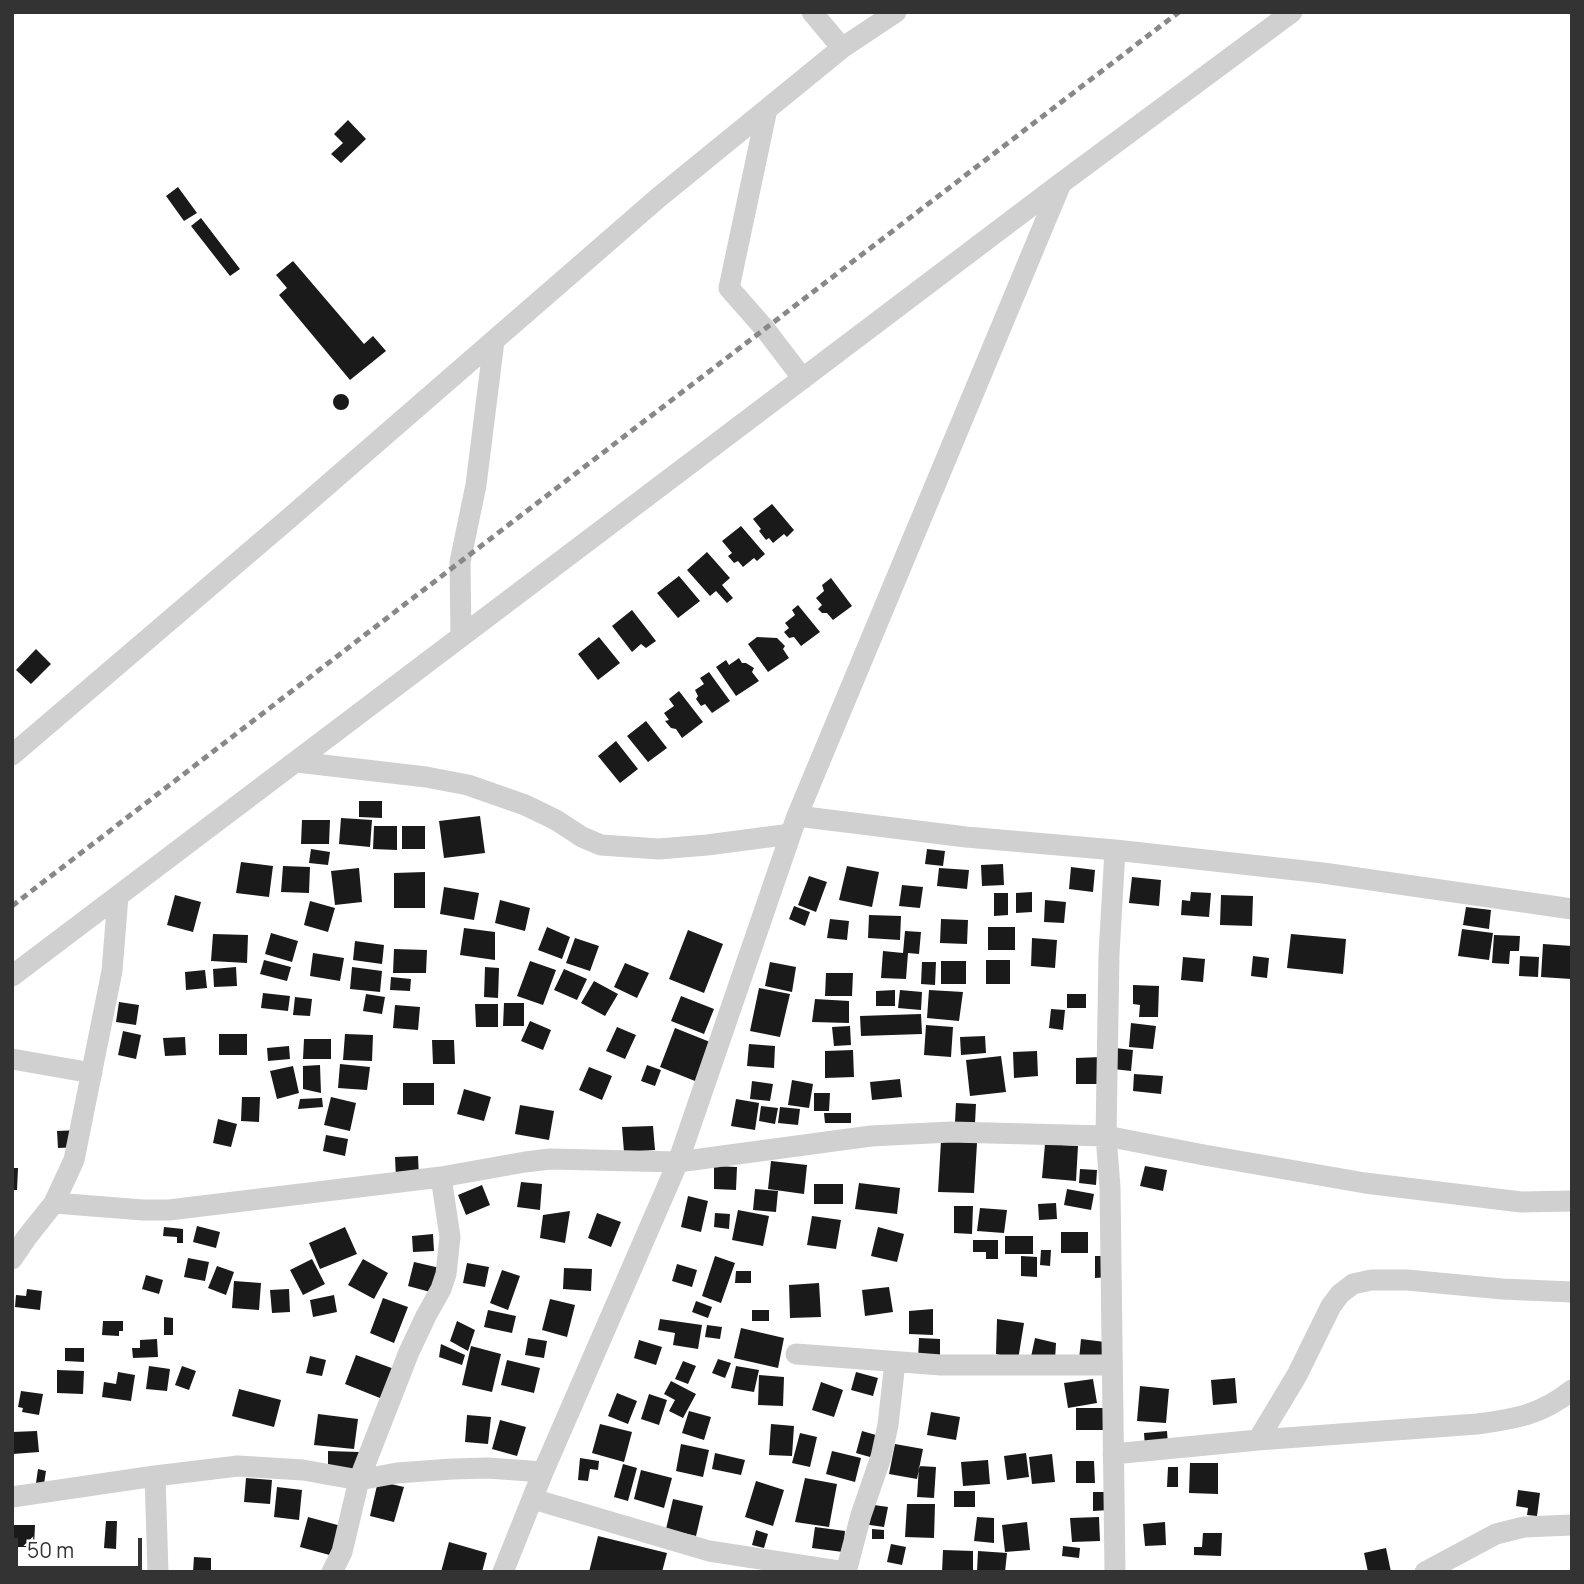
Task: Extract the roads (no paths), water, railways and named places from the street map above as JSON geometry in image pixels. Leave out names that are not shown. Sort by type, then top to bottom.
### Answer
[{"type":"street","points":[[812,12],[842,48]]},
{"type":"street","points":[[12,755],[659,198],[842,48],[896,12]]},
{"type":"street","points":[[12,976],[1060,184],[1292,12]]},
{"type":"street","points":[[767,109],[729,288],[803,379]]},
{"type":"street","points":[[503,1572],[678,1162],[794,825],[1060,184]]},
{"type":"street","points":[[461,637],[460,562],[475,485],[494,341]]},
{"type":"street","points":[[297,762],[426,777],[468,785],[525,805],[601,845],[659,849],[707,845],[794,825],[1115,850],[1323,873],[1572,909]]},
{"type":"street","points":[[1115,850],[1109,954],[1106,1136],[1110,1199],[1115,1572]]},
{"type":"street","points":[[12,1259],[19,1237],[54,1203],[74,1160],[112,971],[118,897]]},
{"type":"street","points":[[12,1059],[92,1073]]},
{"type":"street","points":[[54,1203],[169,1210],[441,1177],[550,1159],[678,1162],[871,1136],[951,1132],[1106,1136],[1365,1184],[1521,1202],[1572,1201]]},
{"type":"street","points":[[332,1572],[342,1552],[359,1480],[409,1352],[446,1274],[450,1237],[441,1177]]},
{"type":"street","points":[[1258,1440],[1297,1375],[1331,1306],[1340,1294],[1353,1284],[1371,1280],[1407,1280],[1572,1292]]},
{"type":"street","points":[[796,1354],[941,1365],[1111,1366]]},
{"type":"street","points":[[533,1499],[708,1561],[845,1572],[881,1457],[888,1425],[895,1362]]},
{"type":"street","points":[[1113,1454],[1508,1420],[1546,1408],[1572,1390]]},
{"type":"street","points":[[12,1497],[155,1476],[249,1466],[303,1470],[359,1480],[397,1473],[452,1469],[488,1468],[544,1472]]},
{"type":"street","points":[[155,1476],[158,1572]]},
{"type":"street","points":[[1425,1572],[1496,1534],[1524,1527],[1572,1525]]},
{"type":"railway","points":[[12,906],[1179,12]]}]
